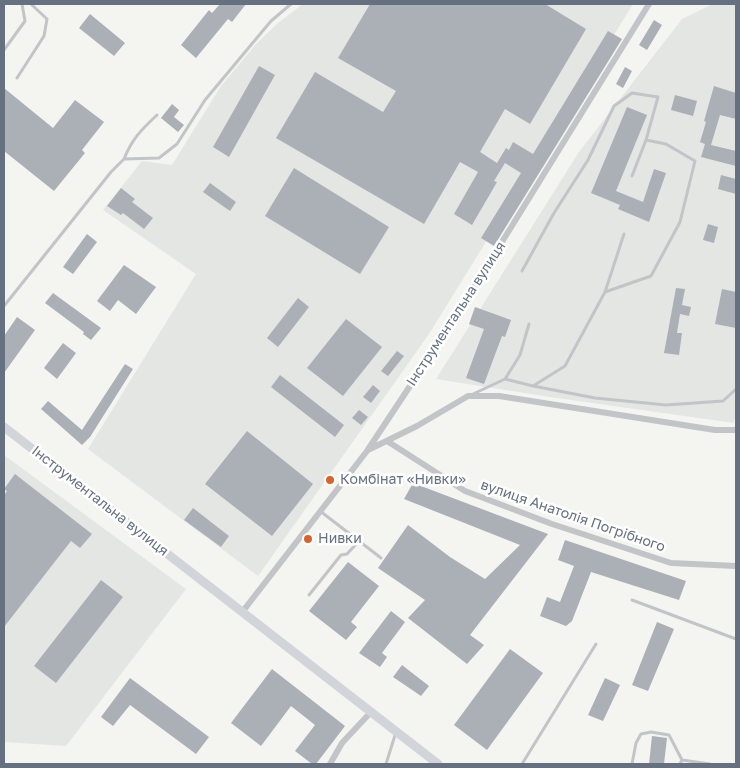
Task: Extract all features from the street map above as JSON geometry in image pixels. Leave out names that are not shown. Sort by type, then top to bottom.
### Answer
[{"type":"street","name":"Інструментальна вулиця","points":[[243,611],[367,451],[455,318],[649,4]]},
{"type":"street","points":[[367,451],[417,426],[468,396],[499,396],[715,430],[736,430]]},
{"type":"street","name":"Інструментальна вулиця","points":[[4,427],[438,764]]},
{"type":"street","name":"вулиця Анатолія Погрібного","points":[[388,441],[465,491],[552,524],[671,563],[736,566]]},
{"type":"street","points":[[330,764],[342,743],[371,712]]},
{"type":"lane","points":[[4,50],[25,21],[22,4]]},
{"type":"lane","points":[[17,78],[44,36],[47,19],[31,4]]},
{"type":"lane","points":[[124,159],[159,158],[177,144],[205,100],[271,20],[291,4]]},
{"type":"lane","points":[[522,272],[554,212],[588,160],[614,106],[632,93],[658,97],[646,140],[632,176]]},
{"type":"lane","points":[[4,306],[111,172],[124,159],[134,137],[157,115]]},
{"type":"lane","points":[[605,292],[651,276],[680,222],[694,161],[666,144],[646,140]]},
{"type":"lane","points":[[533,386],[565,366],[605,292],[624,234]]},
{"type":"lane","points":[[468,396],[505,379],[520,355],[529,324]]},
{"type":"lane","points":[[505,379],[595,398],[666,405],[723,401],[736,389]]},
{"type":"lane","points":[[319,511],[381,558]]},
{"type":"lane","points":[[309,594],[341,555],[348,554],[359,541]]},
{"type":"lane","points":[[632,600],[736,638]]},
{"type":"lane","points":[[522,764],[596,644]]},
{"type":"lane","points":[[386,764],[396,732]]},
{"type":"lane","points":[[632,764],[636,743],[641,734],[651,732],[669,735],[682,760]]},
{"type":"lane","points":[[680,764],[682,760]]},
{"type":"lane","points":[[682,760],[710,764]]},
{"type":"shaded area","points":[[303,4],[633,4],[429,334],[258,576],[88,449],[196,274],[103,210],[142,161],[172,165],[221,86],[257,43],[278,23]]},
{"type":"shaded area","points":[[713,4],[736,4],[736,411],[734,423],[436,379],[579,152],[682,19]]},
{"type":"shaded area","points":[[4,455],[186,589],[66,746],[4,742]]},
{"type":"building","points":[[220,4],[246,4],[232,22],[228,19],[196,58],[181,45],[209,10],[212,13]]},
{"type":"building","points":[[370,4],[545,4],[586,29],[530,124],[505,109],[480,152],[497,163],[506,148],[509,150],[513,142],[533,154],[608,31],[622,39],[494,246],[481,238],[521,173],[505,163],[494,181],[497,182],[472,225],[454,214],[478,172],[460,162],[424,224],[276,138],[315,72],[383,112],[396,91],[338,58]]},
{"type":"building","points":[[90,14],[125,43],[114,56],[79,28]]},
{"type":"building","points":[[654,20],[662,25],[647,50],[639,45]]},
{"type":"building","points":[[259,66],[275,75],[229,157],[213,147]]},
{"type":"building","points":[[625,67],[632,71],[623,88],[616,84]]},
{"type":"building","points":[[714,86],[736,93],[736,119],[720,115],[711,145],[736,151],[736,166],[701,157],[705,144],[700,142]]},
{"type":"building","points":[[4,88],[53,128],[75,100],[104,122],[82,150],[85,153],[54,191],[4,151]]},
{"type":"building","points":[[675,95],[697,101],[693,116],[671,110]]},
{"type":"building","points":[[172,104],[179,110],[174,117],[184,125],[178,132],[161,118]]},
{"type":"building","points":[[627,107],[647,115],[616,191],[643,202],[654,169],[666,173],[649,222],[618,209],[620,205],[591,193]]},
{"type":"building","points":[[294,168],[389,227],[360,274],[265,216]]},
{"type":"building","points":[[721,175],[736,179],[736,194],[718,189]]},
{"type":"building","points":[[210,183],[236,202],[230,211],[203,192]]},
{"type":"building","points":[[121,188],[135,199],[132,202],[153,218],[144,229],[123,213],[121,215],[107,206]]},
{"type":"building","points":[[708,224],[718,227],[714,243],[703,240]]},
{"type":"building","points":[[87,234],[97,242],[73,274],[63,267]]},
{"type":"building","points":[[124,265],[156,287],[136,314],[118,300],[110,311],[97,301]]},
{"type":"building","points":[[676,288],[685,289],[682,305],[691,307],[689,316],[680,314],[677,333],[682,333],[679,355],[664,353]]},
{"type":"building","points":[[722,289],[736,292],[736,328],[715,324]]},
{"type":"building","points":[[53,293],[101,328],[91,340],[83,334],[84,332],[45,303]]},
{"type":"building","points":[[298,298],[309,307],[278,347],[267,338]]},
{"type":"building","points":[[475,307],[511,320],[505,337],[502,336],[484,384],[466,378],[484,329],[469,324]]},
{"type":"building","points":[[17,317],[35,330],[4,373],[4,336]]},
{"type":"building","points":[[346,319],[382,347],[343,396],[307,368]]},
{"type":"building","points":[[63,343],[76,353],[57,379],[44,368]]},
{"type":"building","points":[[397,351],[404,356],[388,376],[381,371]]},
{"type":"building","points":[[125,364],[133,369],[90,437],[82,445],[41,409],[48,401],[82,430]]},
{"type":"building","points":[[280,375],[344,425],[335,437],[271,387]]},
{"type":"building","points":[[373,385],[380,391],[371,403],[363,397]]},
{"type":"building","points":[[359,410],[368,417],[361,425],[352,418]]},
{"type":"building","points":[[247,431],[313,484],[272,536],[205,484]]},
{"type":"building","points":[[15,474],[92,534],[80,548],[71,541],[4,627],[4,496],[7,491],[4,489]]},
{"type":"building","points":[[413,483],[548,534],[470,635],[484,645],[467,664],[408,618],[425,600],[378,568],[408,525],[450,557],[485,579],[520,545],[404,499]]},
{"type":"building","points":[[193,508],[229,536],[221,547],[184,520]]},
{"type":"building","points":[[565,540],[686,581],[679,600],[591,572],[572,621],[566,626],[540,616],[547,597],[560,602],[574,566],[558,560]]},
{"type":"building","points":[[348,562],[379,586],[351,622],[357,627],[346,640],[309,611]]},
{"type":"building","points":[[101,580],[123,597],[56,683],[34,666]]},
{"type":"building","points":[[391,611],[405,622],[382,653],[387,657],[380,667],[359,653]]},
{"type":"building","points":[[657,622],[674,629],[648,691],[632,685]]},
{"type":"building","points":[[510,649],[543,673],[487,750],[454,725]]},
{"type":"building","points":[[402,665],[429,686],[421,696],[393,677]]},
{"type":"building","points":[[272,669],[345,726],[316,764],[312,764],[295,751],[315,725],[291,706],[261,746],[231,723]]},
{"type":"building","points":[[130,678],[209,737],[196,754],[130,705],[113,726],[101,717]]},
{"type":"building","points":[[605,678],[620,685],[603,721],[588,715]]},
{"type":"building","points":[[652,736],[667,738],[664,764],[649,764]]},
{"type":"place","name":"Комбінат «Нивки»","points":[[330,480]]},
{"type":"place","name":"Нивки","points":[[308,539]]}]
